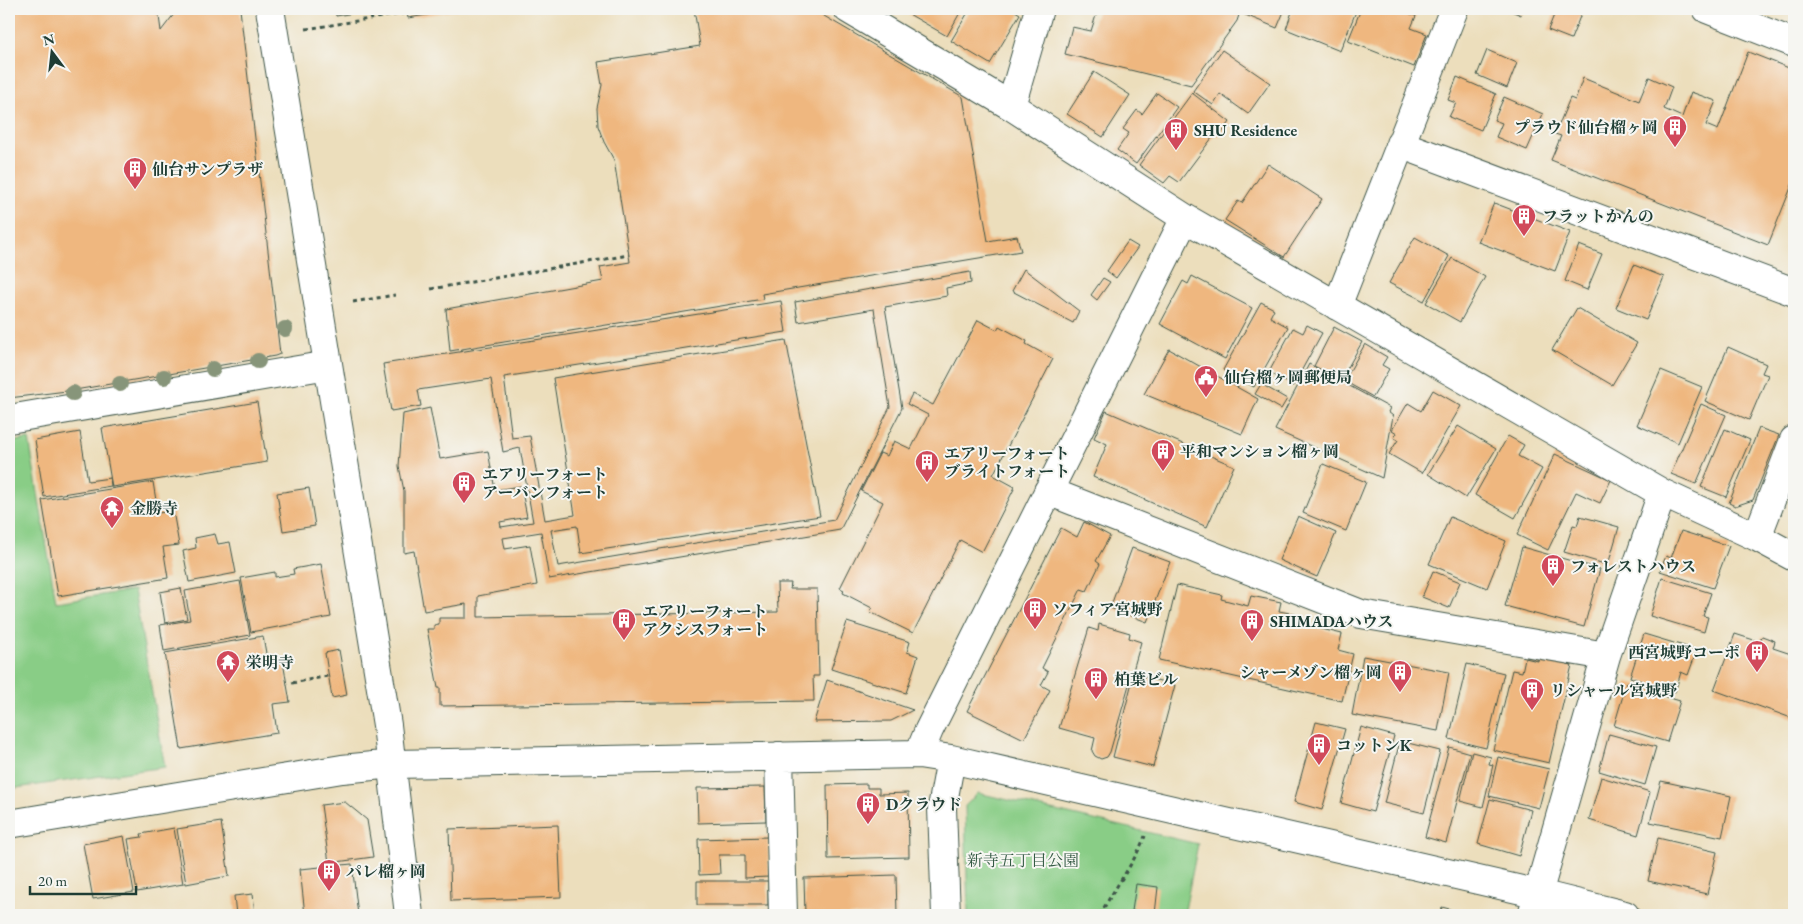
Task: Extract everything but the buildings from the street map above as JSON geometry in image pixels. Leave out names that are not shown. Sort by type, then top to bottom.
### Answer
[{"type":"street","points":[[270,9],[378,666],[393,764],[409,915]]},
{"type":"street","points":[[848,9],[1011,106],[1184,218],[1662,493],[1757,537],[1794,557]]},
{"type":"street","points":[[1011,106],[1039,9]]},
{"type":"street","points":[[1337,306],[1453,9]]},
{"type":"street","points":[[1707,9],[1794,43]]},
{"type":"street","points":[[1400,144],[1794,292]]},
{"type":"street","points":[[919,754],[928,730],[1184,218]]},
{"type":"street","points":[[9,418],[328,365]]},
{"type":"street","points":[[1757,537],[1794,440]]},
{"type":"street","points":[[1048,491],[1361,614],[1606,656]]},
{"type":"street","points":[[1536,904],[1606,656],[1662,493]]},
{"type":"street","points":[[9,824],[333,771],[393,764],[919,754],[951,759],[1536,904],[1625,915]]},
{"type":"street","points":[[778,756],[783,915]]},
{"type":"street","points":[[946,915],[942,808],[951,759]]},
{"type":"path","points":[[306,29],[407,13]]},
{"type":"path","points":[[431,289],[629,255]]},
{"type":"path","points":[[353,302],[396,295]]},
{"type":"path","points":[[292,683],[328,676]]},
{"type":"path","points":[[1100,915],[1140,850],[1147,832]]},
{"type":"green space","points":[[29,439],[56,602],[134,590],[165,767],[9,789],[9,442]]},
{"type":"green space","name":"新寺五丁目公園","points":[[978,793],[1198,844],[1184,915],[968,915],[965,806]]},
{"type":"place","name":"プラウド仙台榴ヶ岡","points":[[1675,148]]},
{"type":"place","name":"SHU Residence","points":[[1176,151]]},
{"type":"place","name":"仙台サンプラザ","points":[[135,190]]},
{"type":"place","name":"フラットかんの","points":[[1524,237]]},
{"type":"place","name":"仙台榴ヶ岡郵便局","points":[[1206,398]]},
{"type":"place","name":"平和マンション榴ヶ岡","points":[[1163,472]]},
{"type":"place","name":"エアリーフォート ブライトフォート","points":[[927,483]]},
{"type":"place","name":"エアリーフォート アーバンフォート","points":[[464,504]]},
{"type":"place","name":"金勝寺","points":[[112,529]]},
{"type":"place","name":"フォレストハウス","points":[[1553,587]]},
{"type":"place","name":"ソフィア宮城野","points":[[1035,630]]},
{"type":"place","name":"エアリーフォート アクシスフォート","points":[[624,641]]},
{"type":"place","name":"SHIMADAハウス","points":[[1252,642]]},
{"type":"place","name":"西宮城野コーポ","points":[[1757,673]]},
{"type":"place","name":"栄明寺","points":[[228,683]]},
{"type":"place","name":"シャーメゾン榴ヶ岡","points":[[1400,693]]},
{"type":"place","name":"柏葉ビル","points":[[1096,700]]},
{"type":"place","name":"リシャール宮城野","points":[[1532,711]]},
{"type":"place","name":"コットンK","points":[[1319,766]]},
{"type":"place","name":"Dクラウド","points":[[868,825]]},
{"type":"place","name":"パレ榴ヶ岡","points":[[329,892]]}]
